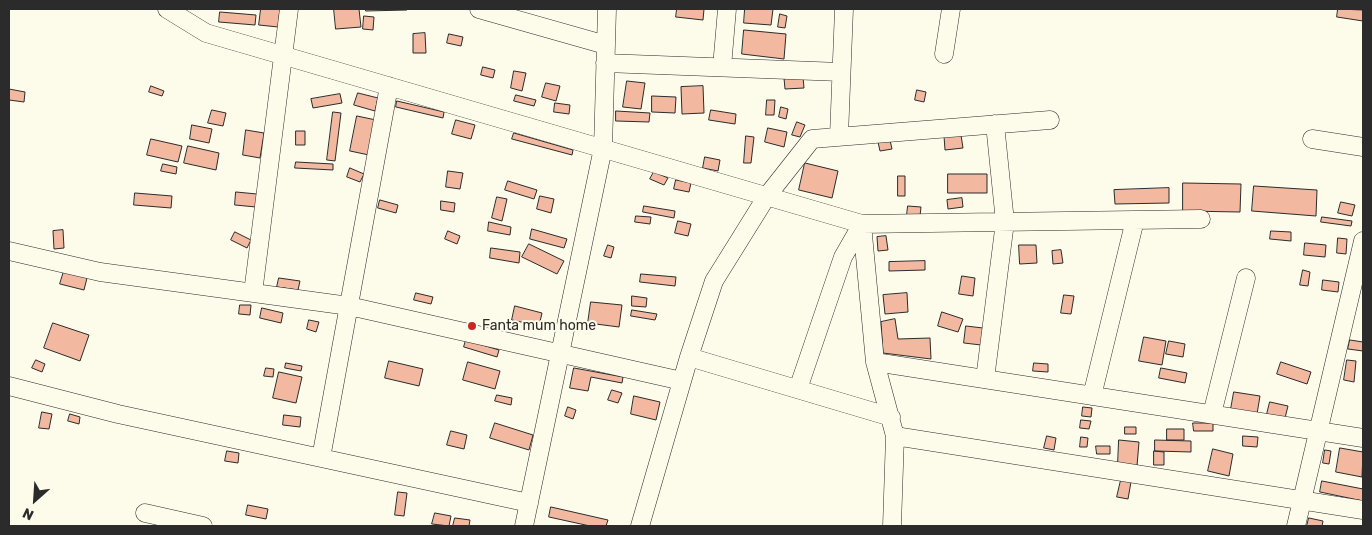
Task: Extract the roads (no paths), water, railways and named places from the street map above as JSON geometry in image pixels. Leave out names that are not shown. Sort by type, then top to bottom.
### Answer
[{"type":"street","points":[[167,9],[206,33],[862,224],[1201,219]]},
{"type":"street","points":[[253,293],[289,9]]},
{"type":"street","points":[[479,9],[606,45]]},
{"type":"street","points":[[524,526],[603,148],[607,9]]},
{"type":"street","points":[[722,67],[727,9]]},
{"type":"street","points":[[839,136],[844,9]]},
{"type":"street","points":[[944,54],[951,9]]},
{"type":"street","points":[[605,63],[841,72]]},
{"type":"street","points":[[321,458],[389,86]]},
{"type":"street","points":[[640,526],[689,357],[714,281],[767,196],[812,138],[1050,120]]},
{"type":"street","points":[[985,379],[1004,222],[996,124]]},
{"type":"street","points":[[1312,139],[1363,147]]},
{"type":"street","points":[[1092,396],[1135,220]]},
{"type":"street","points":[[862,224],[875,362],[895,436],[892,526]]},
{"type":"street","points":[[798,389],[843,257],[862,224]]},
{"type":"street","points":[[1296,526],[1363,241]]},
{"type":"street","points":[[9,251],[100,272],[349,306],[682,381]]},
{"type":"street","points":[[1212,414],[1246,278]]},
{"type":"street","points":[[689,357],[891,417]]},
{"type":"street","points":[[875,362],[1363,438]]},
{"type":"street","points":[[9,386],[118,414],[529,503]]},
{"type":"street","points":[[895,436],[1363,510]]},
{"type":"street","points":[[145,512],[203,526]]},
{"type":"place","name":"Fanta mum home","points":[[472,326]]}]
